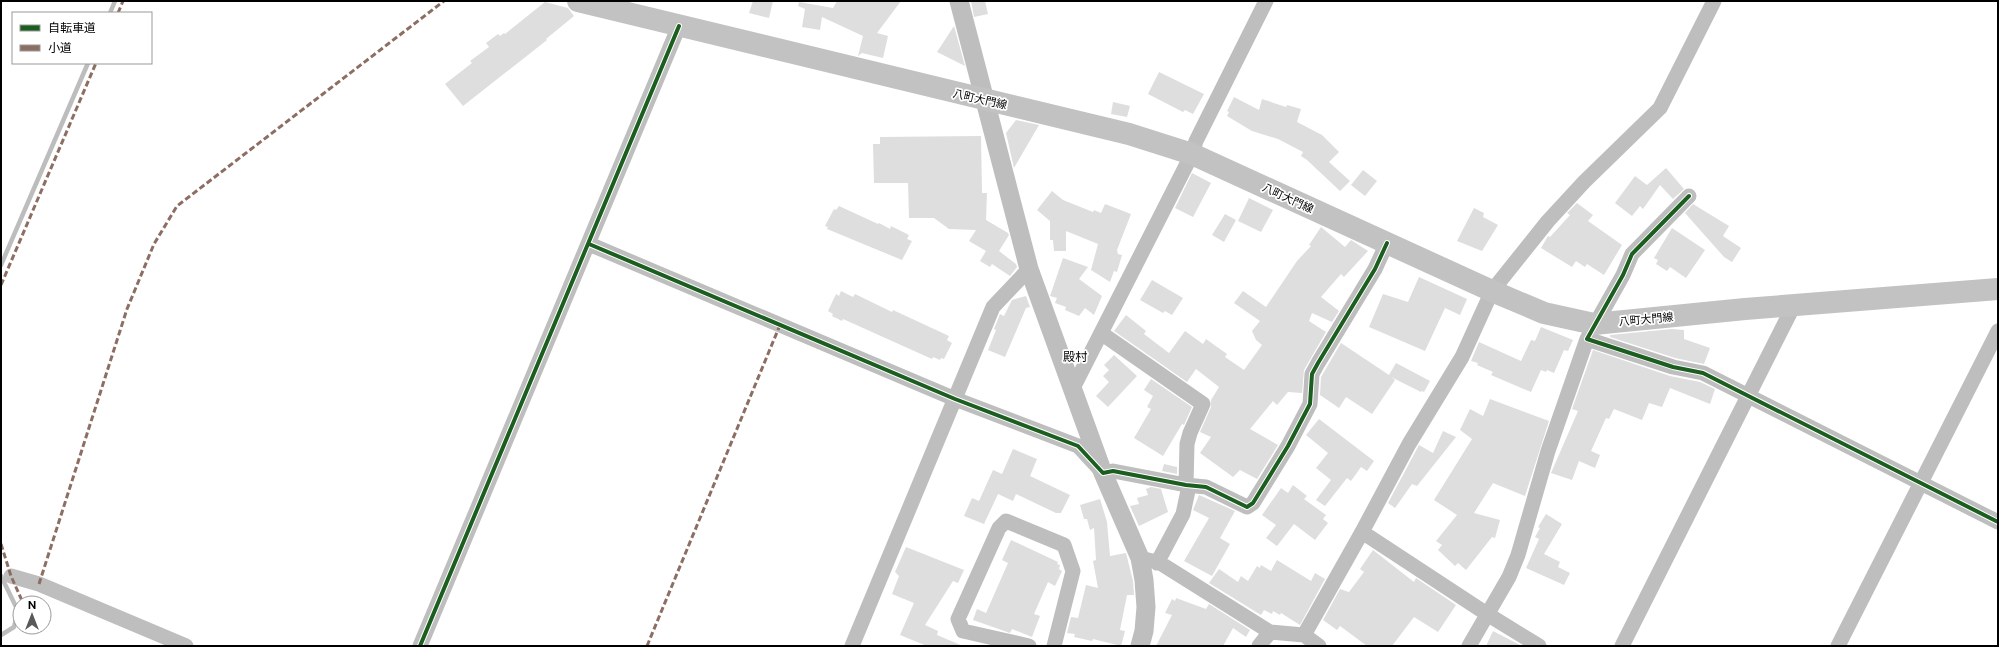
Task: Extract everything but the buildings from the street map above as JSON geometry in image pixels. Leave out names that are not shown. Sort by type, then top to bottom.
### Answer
[{"type":"main road","name":"八町大門線","points":[[578,1],[1129,134],[1192,154],[1492,291],[1591,331],[1794,305],[1998,290]]},
{"type":"street","points":[[959,1],[1029,269],[1103,473],[1149,560],[1270,632],[1304,635],[1319,646]]},
{"type":"street","points":[[1072,390],[1192,154],[1196,141],[1266,1]]},
{"type":"street","points":[[1304,635],[1362,532],[1409,444],[1462,357],[1492,291],[1548,221],[1584,182],[1660,108],[1714,1]]},
{"type":"street","points":[[420,646],[679,26]]},
{"type":"street","points":[[1469,646],[1509,577],[1518,555],[1548,451],[1591,331],[1623,275],[1632,254],[1689,196]]},
{"type":"street","points":[[1103,473],[1113,471],[1187,486],[1206,487],[1247,507],[1253,504],[1288,446],[1310,404],[1312,374],[1375,269],[1387,243]]},
{"type":"street","points":[[589,244],[956,399],[1078,446],[1103,473]]},
{"type":"street","points":[[852,646],[993,307],[1029,269]]},
{"type":"street","points":[[1622,646],[1794,305]]},
{"type":"street","points":[[1591,331],[1673,367],[1703,373],[1998,522]]},
{"type":"street","points":[[1838,646],[1998,331]]},
{"type":"street","points":[[1101,333],[1203,404],[1190,433],[1187,444],[1187,486],[1183,514],[1149,560],[1144,580],[1146,607],[1144,631],[1140,646]]},
{"type":"street","points":[[1029,646],[962,630],[958,620],[999,528],[1006,520],[1064,545],[1073,571],[1054,646]]},
{"type":"street","points":[[1362,532],[1539,646]]},
{"type":"street","points":[[11,576],[38,584],[186,646]]},
{"type":"street","points":[[1259,646],[1270,632]]},
{"type":"waterway","points":[[110,12],[115,1]]},
{"type":"waterway","points":[[1,265],[88,64]]},
{"type":"waterway","points":[[1,576],[18,611],[14,627],[1,635]]},
{"type":"marked path","points":[[118,12],[123,1]]},
{"type":"marked path","points":[[39,584],[127,309],[154,244],[177,206],[444,1]]},
{"type":"marked path","points":[[1,285],[96,64]]},
{"type":"marked path","points":[[647,646],[780,325]]},
{"type":"marked path","points":[[1,544],[11,576],[19,595]]},
{"type":"cycle path","points":[[420,646],[679,26]]},
{"type":"cycle path","points":[[1689,196],[1632,254],[1623,275],[1587,339],[1673,367],[1703,373],[1998,522]]},
{"type":"cycle path","points":[[589,244],[955,399],[1078,446],[1103,473],[1113,471],[1186,485],[1206,487],[1247,507],[1253,503],[1288,446],[1310,404],[1312,374],[1375,269],[1387,243]]},
{"type":"district","name":"殿村","points":[[1075,357]]}]
